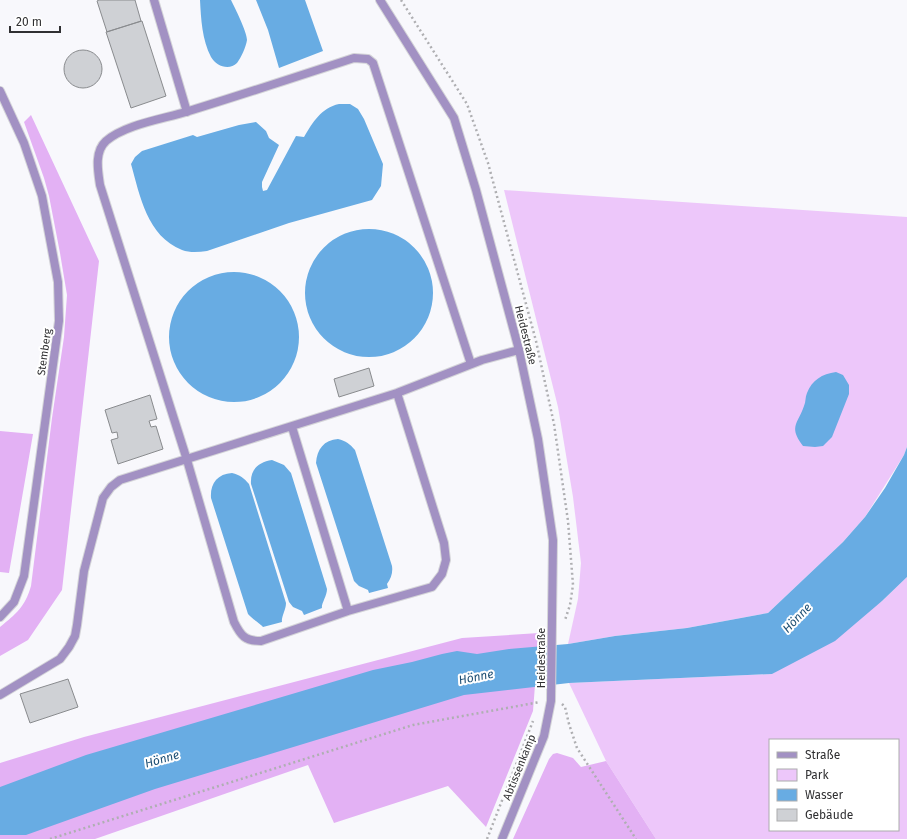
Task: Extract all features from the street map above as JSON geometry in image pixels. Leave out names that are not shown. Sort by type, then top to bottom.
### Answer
[{"type":"street","points":[[154,0],[188,112]]},
{"type":"street","name":"Heidestraße","points":[[380,0],[454,118],[476,190],[519,350],[538,439],[553,540],[551,701]]},
{"type":"street","points":[[397,393],[444,543],[446,560],[442,574],[432,587],[348,611],[261,641],[249,641],[239,633],[234,622],[187,460],[100,185],[98,162],[100,151],[105,142],[122,131],[188,112],[354,58],[368,59],[373,64],[471,364]]},
{"type":"street","name":"Stemberg","points":[[0,91],[24,143],[42,196],[58,282],[59,321],[24,576],[14,602],[0,617]]},
{"type":"street","points":[[0,695],[60,659],[69,647],[75,636],[84,571],[103,498],[111,487],[120,480],[397,393],[471,364],[519,350]]},
{"type":"street","points":[[292,427],[348,611]]},
{"type":"street","name":"Abtissenkamp","points":[[502,839],[544,736],[551,701]]},
{"type":"path","points":[[50,839],[413,725],[551,701],[562,703],[565,707],[577,748],[636,839]]},
{"type":"path","points":[[538,709],[541,702]]},
{"type":"path","points":[[487,839],[535,716]]},
{"type":"green space","points":[[504,190],[907,217],[907,447],[904,455],[865,517],[843,542],[768,613],[687,628],[615,636],[568,644],[578,599],[581,563],[573,497],[558,407]]},
{"type":"green space","points":[[907,577],[907,839],[656,839],[606,761],[569,683],[772,674],[882,601]]},
{"type":"shaded area","points":[[31,115],[99,261],[62,590],[28,640],[0,656],[0,627],[23,605],[31,586],[52,418],[64,337],[67,295],[49,196],[24,122]]},
{"type":"shaded area","points":[[0,431],[33,434],[9,573],[0,572]]},
{"type":"shaded area","points":[[539,633],[533,711],[486,827],[448,786],[334,823],[308,765],[95,839],[0,839],[0,763],[84,737],[462,638]]},
{"type":"shaded area","points":[[557,753],[573,758],[581,767],[606,761],[656,839],[513,839],[549,759],[553,754]]},
{"type":"water","points":[[200,0],[231,0],[243,26],[247,40],[246,46],[237,63],[230,67],[219,65],[211,57],[204,37]]},
{"type":"water","points":[[256,0],[305,0],[323,51],[279,68],[268,30]]},
{"type":"water","points":[[339,104],[350,104],[358,109],[364,119],[383,164],[381,186],[372,200],[289,223],[207,251],[191,252],[182,250],[170,244],[153,225],[142,202],[131,164],[135,157],[142,151],[193,135],[197,137],[239,125],[256,122],[266,131],[269,138],[279,145],[262,182],[263,191],[267,190],[296,136],[304,137],[314,121],[322,112]]},
{"type":"water","points":[[363,229],[375,229],[388,232],[405,240],[418,252],[430,274],[433,293],[432,305],[428,317],[422,329],[410,342],[388,354],[375,357],[363,357],[350,354],[333,346],[320,334],[308,312],[305,299],[305,287],[308,274],[316,257],[328,244],[350,232]]},
{"type":"water","points":[[234,272],[259,277],[280,291],[294,312],[299,337],[294,362],[280,383],[259,397],[234,402],[209,397],[188,383],[174,362],[169,337],[174,312],[188,291],[209,277]]},
{"type":"water","points":[[836,372],[843,375],[849,385],[849,394],[832,437],[823,446],[803,446],[798,439],[795,429],[805,404],[809,388],[818,378],[826,374]]},
{"type":"water","points":[[338,439],[348,443],[355,450],[392,566],[390,580],[387,584],[388,588],[369,593],[368,590],[359,586],[354,581],[316,463],[318,453],[322,446],[329,441]]},
{"type":"water","name":"Hönne","points":[[907,447],[907,577],[882,601],[835,641],[772,674],[569,683],[464,695],[155,789],[26,835],[0,835],[0,787],[86,755],[373,670],[457,651],[477,654],[509,649],[568,644],[615,636],[687,628],[768,613],[843,542],[865,517],[885,488]]},
{"type":"water","points":[[272,460],[284,465],[291,473],[327,589],[322,608],[304,615],[302,611],[293,607],[289,602],[251,484],[252,475],[256,468],[267,461]]},
{"type":"water","points":[[232,473],[242,477],[249,484],[286,603],[282,622],[263,627],[248,614],[211,498],[213,484],[218,478],[222,475]]},
{"type":"building","points":[[135,0],[141,21],[107,32],[97,1]]},
{"type":"building","points":[[142,21],[166,96],[131,108],[106,32]]},
{"type":"building","points":[[79,50],[87,50],[94,53],[99,58],[102,69],[99,80],[94,85],[87,88],[79,88],[72,85],[67,80],[64,73],[64,65],[67,58],[72,53]]},
{"type":"building","points":[[369,368],[374,386],[339,397],[334,379]]},
{"type":"building","points":[[150,395],[157,419],[149,421],[151,427],[156,426],[163,449],[118,464],[111,440],[118,438],[117,432],[112,433],[105,410]]},
{"type":"building","points":[[68,679],[78,707],[30,723],[20,694]]}]
